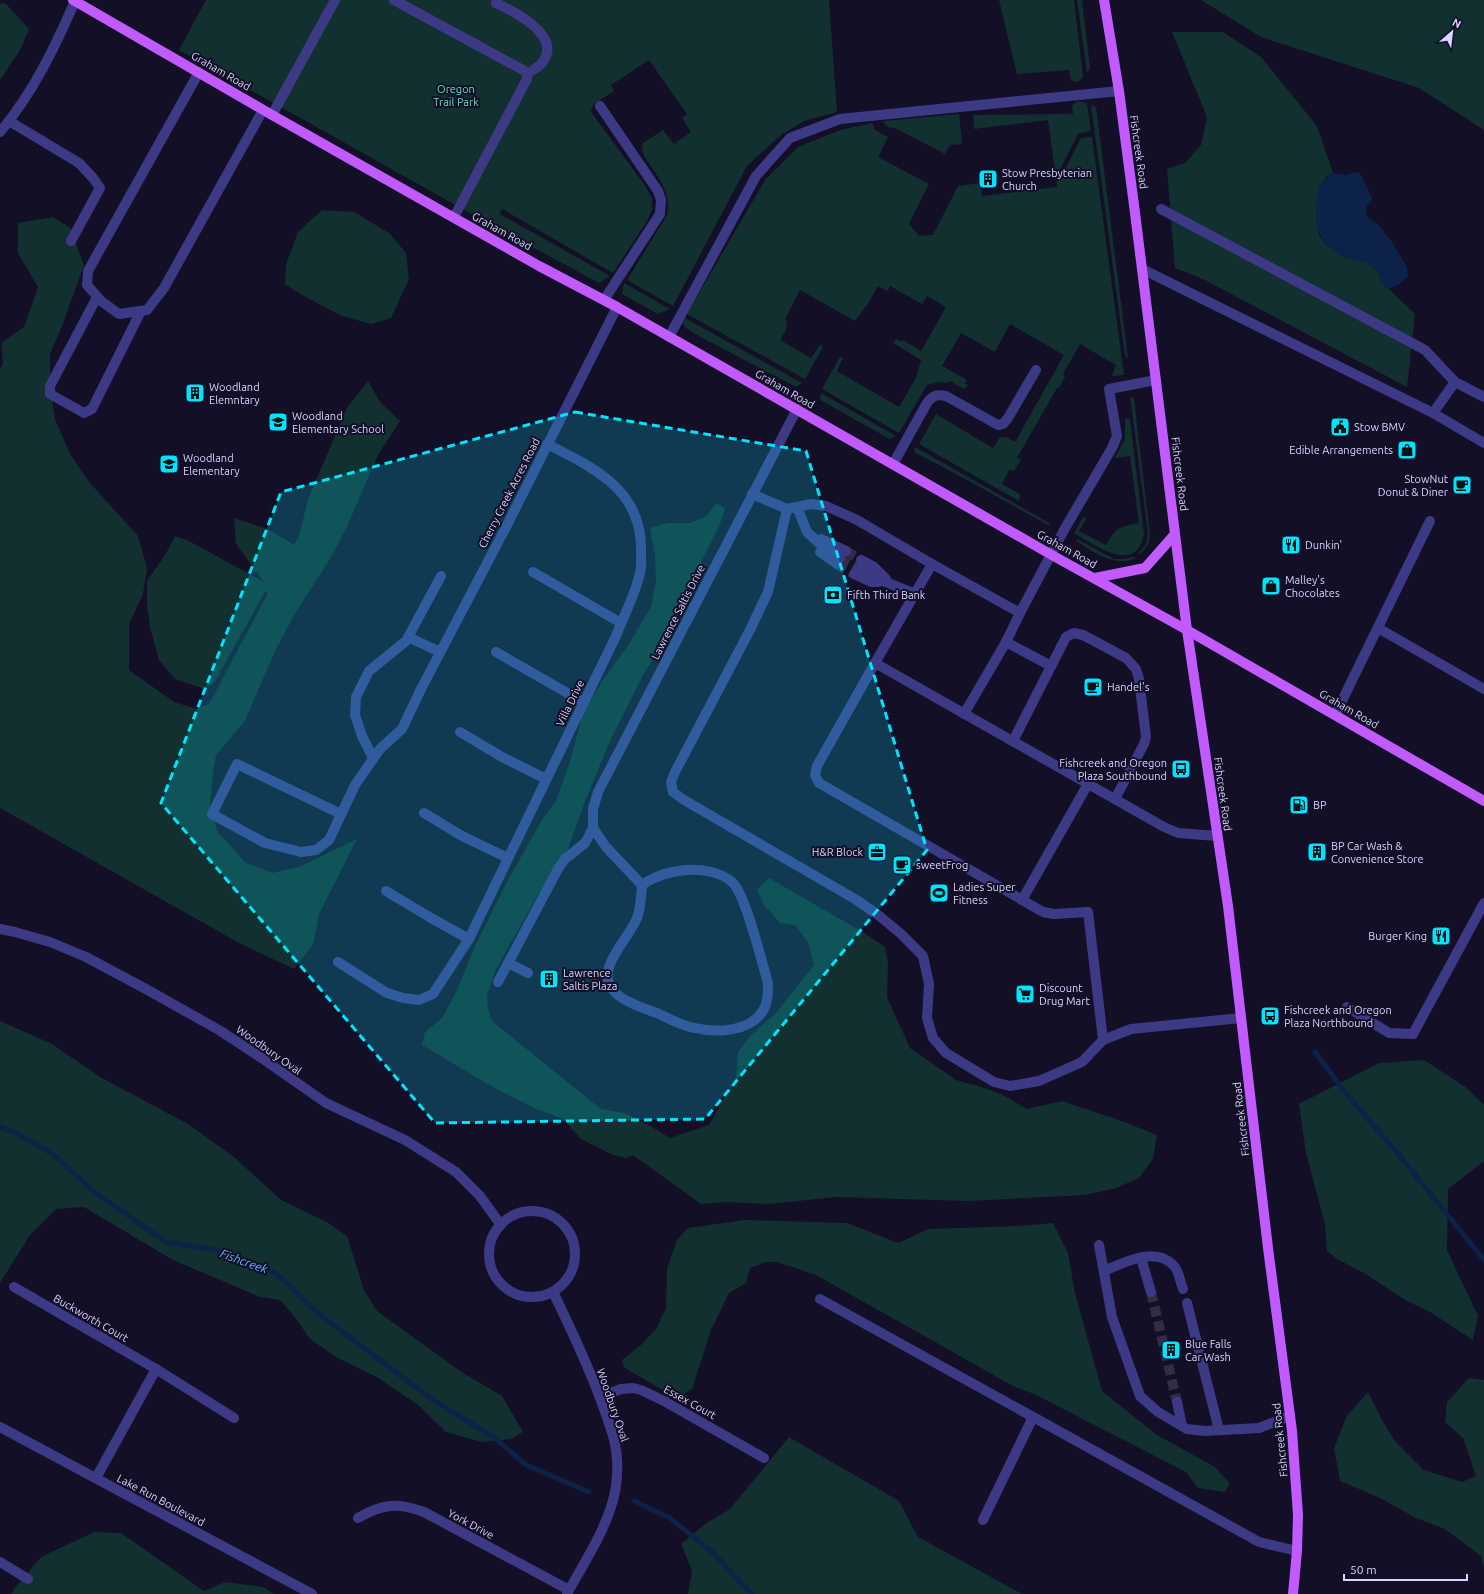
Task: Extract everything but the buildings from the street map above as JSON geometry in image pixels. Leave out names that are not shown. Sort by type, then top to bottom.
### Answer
[{"type":"main road","name":"Fishcreek Road","points":[[1104,0],[1119,91],[1187,630],[1228,906],[1268,1248],[1290,1416],[1297,1490],[1297,1551],[1293,1594]]},
{"type":"main road","name":"Graham Road","points":[[74,1],[454,218],[539,266],[617,307],[1050,554],[1187,630],[1484,801]]},
{"type":"main road","points":[[1095,578],[1145,568],[1175,534]]},
{"type":"street","points":[[199,72],[88,271],[87,285],[97,297],[119,314],[147,310],[164,288],[267,112],[335,0]]},
{"type":"street","points":[[394,0],[523,70],[527,74]]},
{"type":"street","points":[[0,132],[31,89],[62,31],[74,1]]},
{"type":"street","points":[[454,218],[527,79],[527,74],[543,62],[546,57],[547,50],[542,35],[536,28],[513,11],[496,3]]},
{"type":"street","points":[[669,337],[756,176],[790,138],[840,119],[1119,91]]},
{"type":"street","points":[[600,106],[654,183],[661,200],[660,214],[604,300]]},
{"type":"street","points":[[8,121],[79,163],[100,188],[71,241]]},
{"type":"street","points":[[1161,209],[1425,350],[1455,382],[1484,397]]},
{"type":"street","points":[[1142,269],[1432,413],[1484,443]]},
{"type":"street","points":[[97,297],[50,386],[50,394],[84,413],[92,409],[141,311]]},
{"type":"street","name":"Cherry Creek Acres Road","points":[[341,814],[237,764],[212,814],[265,843],[301,852],[316,850],[329,840],[355,785],[380,749],[402,729],[421,689],[617,307]]},
{"type":"street","points":[[894,464],[927,403],[932,397],[938,394],[946,396],[998,425],[1003,424],[1036,370]]},
{"type":"street","points":[[964,714],[1006,642],[1050,554],[1112,448],[1117,436],[1109,389],[1156,380]]},
{"type":"street","points":[[1432,413],[1455,382]]},
{"type":"street","name":"Lawrence Saltis Drive","points":[[593,828],[593,809],[598,792],[797,409]]},
{"type":"street","name":"Villa Drive","points":[[338,962],[387,993],[403,998],[419,1000],[433,994],[469,939],[621,623],[641,571],[642,543],[639,526],[631,506],[614,484],[602,474],[589,465],[547,444]]},
{"type":"street","points":[[752,494],[792,508],[811,504],[826,506],[857,520],[1020,613]]},
{"type":"street","points":[[792,508],[807,532],[821,552],[841,558],[807,532]]},
{"type":"street","points":[[792,508],[768,592],[750,630],[674,772],[671,782],[673,792],[684,800],[855,899],[877,914],[900,933],[923,956],[930,984],[927,1018],[932,1038],[946,1054],[994,1082],[1010,1086],[1039,1081],[1082,1062],[1103,1040],[1131,1029],[1241,1018]]},
{"type":"street","points":[[1335,715],[1430,521]]},
{"type":"street","points":[[932,564],[817,766],[814,775],[819,783],[1043,912],[1054,914],[1088,912],[1103,1040]]},
{"type":"street","points":[[858,567],[871,576],[916,594]]},
{"type":"street","points":[[533,572],[621,623]]},
{"type":"street","points":[[373,758],[362,736],[355,715],[356,698],[369,670],[406,641],[441,576]]},
{"type":"street","points":[[1378,628],[1484,689]]},
{"type":"street","points":[[1013,741],[1066,637],[1074,633],[1083,635],[1126,658],[1136,669],[1140,679],[1146,737],[1144,744],[1115,799]]},
{"type":"street","points":[[408,637],[440,652]]},
{"type":"street","points":[[1006,642],[1051,666]]},
{"type":"street","points":[[496,652],[583,702]]},
{"type":"street","points":[[875,663],[1164,827],[1178,833],[1217,836]]},
{"type":"street","points":[[460,732],[502,757],[546,779]]},
{"type":"street","points":[[1022,900],[1088,784]]},
{"type":"street","points":[[424,813],[462,836],[508,858]]},
{"type":"street","points":[[498,982],[558,869],[565,859],[585,843],[593,828],[606,847],[642,885],[637,917],[608,968],[608,980],[612,990],[626,1000],[694,1028],[709,1030],[732,1029],[751,1023],[762,1012],[768,998],[768,983],[741,897],[733,883],[718,874],[696,869],[653,877],[642,885]]},
{"type":"street","points":[[386,891],[430,918],[469,939]]},
{"type":"street","points":[[1347,1007],[1388,1033],[1413,1034],[1484,903]]},
{"type":"street","name":"Woodbury Oval","points":[[0,929],[50,942],[86,957],[220,1030],[326,1103],[405,1140],[456,1172],[480,1196],[501,1225]]},
{"type":"street","points":[[508,963],[528,973]]},
{"type":"street","points":[[535,1211],[554,1216],[565,1226],[573,1240],[575,1249],[574,1259],[566,1280],[552,1292],[538,1297],[529,1298],[510,1291],[496,1280],[489,1265],[488,1256],[492,1237],[501,1225],[507,1219],[524,1212],[535,1211]]},
{"type":"street","points":[[1099,1245],[1112,1317],[1140,1396],[1158,1412],[1187,1429],[1205,1432],[1259,1428],[1290,1416]]},
{"type":"street","points":[[1104,1271],[1151,1256],[1166,1259],[1175,1266],[1183,1289]]},
{"type":"street","points":[[1141,1258],[1151,1292]]},
{"type":"street","name":"Buckworth Court","points":[[14,1287],[156,1369],[234,1418]]},
{"type":"street","name":"Woodbury Oval","points":[[552,1292],[584,1358],[600,1397],[616,1447],[617,1460],[617,1480],[611,1506],[605,1522],[568,1592]]},
{"type":"street","points":[[820,1299],[1259,1542],[1297,1551]]},
{"type":"street","points":[[1187,1302],[1219,1430]]},
{"type":"street","points":[[96,1478],[156,1369]]},
{"type":"street","name":"Essex Court","points":[[600,1397],[621,1389],[633,1388],[641,1390],[664,1401],[764,1458]]},
{"type":"street","points":[[1177,1402],[1182,1426]]},
{"type":"street","points":[[983,1520],[1033,1417]]},
{"type":"street","name":"Lake Run Boulevard","points":[[0,1427],[312,1594]]},
{"type":"street","name":"York Drive","points":[[358,1518],[380,1507],[392,1505],[413,1508],[424,1512],[568,1592]]},
{"type":"street","points":[[0,1562],[28,1579]]},
{"type":"highlighted area","points":[[575,412],[806,451],[927,850],[705,1119],[435,1123],[161,803],[281,492]]},
{"type":"green space","name":"Oregon Trail Park","points":[[206,0],[829,0],[837,112],[804,121],[781,135],[747,166],[673,306],[627,280],[667,215],[668,206],[665,191],[658,177],[644,156],[642,151],[643,143],[663,130],[674,144],[691,132],[682,118],[687,114],[649,60],[611,85],[614,91],[593,105],[591,112],[644,184],[652,198],[652,209],[647,221],[613,273],[502,209],[500,214],[610,276],[599,283],[493,226],[179,50]]},
{"type":"green space","points":[[999,0],[1074,0],[1083,77],[1078,82],[1071,81],[1069,70],[1017,74]]},
{"type":"green space","points":[[1077,0],[1082,0],[1090,68],[1087,73]]},
{"type":"green space","points":[[1201,0],[1484,0],[1484,130],[1419,88],[1261,37]]},
{"type":"green space","points":[[5,3],[29,29],[20,50],[0,80],[0,4]]},
{"type":"green space","points":[[1172,32],[1223,32],[1261,57],[1317,126],[1333,173],[1325,178],[1319,235],[1325,244],[1346,257],[1370,264],[1380,275],[1380,282],[1415,314],[1407,387],[1205,280],[1175,268],[1167,169],[1185,163],[1201,145],[1207,117]]},
{"type":"green space","points":[[1077,101],[1087,103],[1091,131],[1078,134],[1059,171],[1055,171],[1048,120],[974,129],[973,115],[1073,114],[1072,106]]},
{"type":"green space","points":[[1091,105],[1096,107],[1128,358],[1125,356]]},
{"type":"green space","points":[[959,114],[962,144],[950,145],[945,154],[893,127],[892,129],[885,125],[883,121]]},
{"type":"green space","points":[[872,123],[875,130],[888,137],[878,157],[929,184],[909,224],[919,236],[933,235],[958,186],[980,183],[982,196],[1057,187],[1056,176],[1062,176],[1081,138],[1092,137],[1124,375],[1112,376],[1116,365],[1080,344],[1063,374],[1065,377],[1059,388],[1057,388],[1017,458],[1021,460],[1014,471],[1009,470],[1002,484],[1020,494],[1019,501],[919,444],[936,414],[993,448],[1000,437],[1006,437],[1015,442],[1064,355],[1010,324],[995,352],[961,333],[942,366],[967,380],[965,383],[968,385],[964,389],[950,381],[948,383],[937,382],[927,385],[899,433],[822,389],[840,357],[843,358],[837,371],[899,407],[916,378],[921,360],[893,343],[896,339],[902,342],[903,340],[921,351],[946,307],[927,296],[922,304],[890,286],[887,291],[878,286],[867,305],[855,321],[800,290],[785,319],[787,321],[786,330],[780,340],[811,358],[819,346],[821,345],[823,347],[805,379],[687,314],[765,180],[798,147],[840,130]]},
{"type":"green space","points":[[322,210],[354,212],[389,233],[406,253],[409,279],[391,318],[371,324],[342,316],[302,295],[285,284],[286,264],[298,232]]},
{"type":"green space","points":[[53,217],[70,228],[84,265],[62,326],[50,354],[50,386],[55,419],[70,454],[90,483],[138,536],[147,568],[143,594],[129,624],[129,670],[174,702],[197,709],[209,704],[267,595],[266,590],[214,683],[205,689],[175,679],[159,660],[150,627],[147,605],[147,581],[165,555],[175,536],[187,540],[264,582],[236,544],[234,518],[268,529],[294,545],[299,536],[308,499],[347,408],[368,381],[380,402],[400,421],[378,455],[346,529],[330,559],[296,612],[275,651],[245,721],[216,755],[210,804],[217,831],[245,862],[272,873],[299,867],[357,839],[319,914],[313,945],[294,969],[239,943],[0,808],[0,370],[3,364],[1,343],[24,327],[38,287],[18,253],[18,223]]},
{"type":"green space","points":[[624,283],[670,309],[658,314],[622,294]]},
{"type":"green space","points":[[685,318],[802,383],[796,387],[708,341],[687,329],[683,324]]},
{"type":"green space","points":[[821,393],[896,436],[890,439],[820,400]]},
{"type":"green space","points":[[1130,396],[1134,399],[1150,534],[1149,543],[1140,555],[1139,553],[1146,544],[1148,533]]},
{"type":"green space","points":[[1125,419],[1130,419],[1144,535],[1139,547],[1132,554],[1123,555],[1113,554],[1074,533],[1083,517],[1085,517],[1086,519],[1079,531],[1106,545],[1116,531],[1122,527],[1139,523],[1130,456],[1115,458],[1125,439]]},
{"type":"green space","points":[[915,447],[1051,524],[1048,525],[914,452]]},
{"type":"green space","points":[[717,503],[725,509],[719,527],[685,593],[676,622],[642,677],[610,741],[584,804],[568,849],[536,898],[495,971],[487,996],[488,1008],[492,1021],[601,1109],[625,1113],[670,1138],[709,1125],[736,1077],[738,1052],[751,1035],[776,1013],[814,965],[808,942],[795,925],[780,923],[764,905],[757,890],[769,878],[861,931],[885,947],[888,963],[887,997],[910,1048],[956,1080],[1001,1094],[1027,1109],[1062,1101],[1122,1121],[1157,1135],[1153,1159],[1139,1178],[1116,1188],[1085,1195],[968,1201],[835,1197],[770,1204],[727,1202],[701,1204],[633,1155],[626,1158],[613,1155],[581,1139],[563,1119],[539,1110],[491,1086],[422,1045],[425,1032],[442,1018],[457,990],[474,948],[509,878],[543,818],[556,801],[570,761],[583,713],[604,678],[629,644],[651,607],[656,581],[655,557],[650,528],[668,523],[690,523],[706,516]]},
{"type":"green space","points":[[1077,539],[1114,559],[1136,558],[1128,561],[1112,560],[1090,550],[1076,541]]},
{"type":"green space","points":[[0,1021],[52,1044],[100,1077],[188,1124],[234,1157],[281,1200],[327,1222],[347,1236],[364,1290],[377,1311],[463,1373],[502,1396],[523,1432],[511,1439],[481,1442],[446,1432],[418,1405],[377,1377],[336,1357],[310,1339],[294,1316],[280,1300],[260,1297],[173,1260],[84,1207],[56,1209],[30,1235],[0,1283]]},
{"type":"green space","points":[[1424,1060],[1467,1088],[1484,1105],[1484,1161],[1448,1189],[1447,1250],[1478,1316],[1473,1340],[1430,1312],[1407,1301],[1364,1273],[1337,1259],[1327,1251],[1325,1224],[1306,1153],[1299,1104],[1379,1063]]},
{"type":"green space","points":[[745,1220],[847,1223],[898,1243],[928,1229],[1018,1226],[1053,1223],[1068,1253],[1075,1293],[1102,1391],[1157,1435],[1215,1467],[1230,1484],[1225,1492],[1198,1488],[1186,1472],[1034,1394],[1013,1386],[816,1275],[777,1262],[766,1262],[750,1268],[746,1283],[729,1293],[711,1330],[692,1389],[682,1395],[668,1393],[624,1367],[622,1360],[641,1345],[656,1329],[666,1308],[667,1268],[677,1240],[688,1228]]},
{"type":"green space","points":[[1469,1378],[1484,1380],[1484,1569],[1481,1556],[1445,1529],[1416,1518],[1380,1498],[1340,1481],[1334,1448],[1347,1416],[1368,1392],[1383,1422],[1395,1441],[1424,1470],[1462,1482],[1476,1476],[1463,1438],[1445,1422],[1447,1402]]},
{"type":"green space","points":[[789,1437],[899,1501],[918,1537],[1022,1594],[688,1594],[692,1570],[681,1544],[705,1524],[730,1509]]},
{"type":"green space","points":[[94,1532],[121,1533],[204,1591],[225,1582],[263,1587],[274,1594],[11,1594],[41,1557]]},
{"type":"water","points":[[1354,172],[1360,173],[1371,196],[1372,201],[1366,206],[1367,217],[1378,224],[1392,242],[1407,267],[1408,277],[1400,284],[1389,289],[1380,282],[1380,275],[1370,265],[1345,257],[1334,251],[1326,244],[1318,227],[1316,207],[1320,184],[1333,173],[1347,175]]},
{"type":"waterway","points":[[1315,1052],[1344,1091],[1399,1155],[1484,1260]]},
{"type":"waterway","name":"Fishcreek","points":[[0,1127],[16,1133],[53,1154],[93,1191],[166,1242],[215,1250],[276,1273],[319,1314],[430,1398],[495,1438],[526,1465],[589,1492]]},
{"type":"waterway","points":[[634,1501],[670,1518],[712,1552],[752,1594]]},
{"type":"tunnel","points":[[846,551],[861,560]]},
{"type":"tunnel","points":[[840,558],[858,568]]},
{"type":"tunnel","points":[[837,564],[854,574]]},
{"type":"tunnel","points":[[1151,1292],[1177,1402]]},
{"type":"place","name":"Stow Presbyterian Church","points":[[988,179]]},
{"type":"place","name":"Woodland Elemntary","points":[[195,393]]},
{"type":"place","name":"Woodland Elementary School","points":[[278,422]]},
{"type":"place","name":"Stow BMV","points":[[1340,427]]},
{"type":"place","name":"Edible Arrangements","points":[[1407,450]]},
{"type":"place","name":"Woodland Elementary","points":[[169,464]]},
{"type":"place","name":"StowNut Donut & Diner","points":[[1462,485]]},
{"type":"place","name":"Dunkin'","points":[[1291,545]]},
{"type":"place","name":"Malley's Chocolates","points":[[1271,586]]},
{"type":"place","name":"Fifth Third Bank","points":[[833,595]]},
{"type":"place","name":"Handel's","points":[[1093,687]]},
{"type":"place","name":"Fishcreek and Oregon Plaza Southbound","points":[[1181,769]]},
{"type":"place","name":"BP","points":[[1299,805]]},
{"type":"place","name":"H&R Block","points":[[877,852]]},
{"type":"place","name":"BP Car Wash & Convenience Store","points":[[1317,852]]},
{"type":"place","name":"sweetFrog","points":[[902,865]]},
{"type":"place","name":"Ladies Super Fitness","points":[[939,893]]},
{"type":"place","name":"Burger King","points":[[1441,936]]},
{"type":"place","name":"Lawrence Saltis Plaza","points":[[549,979]]},
{"type":"place","name":"Discount Drug Mart","points":[[1025,994]]},
{"type":"place","name":"Fishcreek and Oregon Plaza Northbound","points":[[1270,1016]]},
{"type":"place","name":"Blue Falls Car Wash","points":[[1171,1350]]}]
